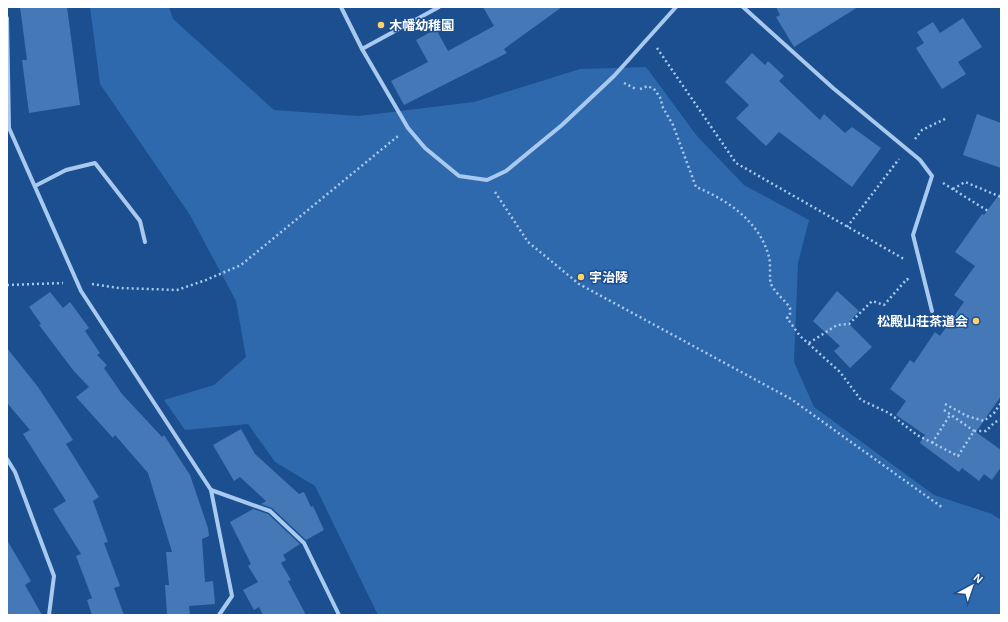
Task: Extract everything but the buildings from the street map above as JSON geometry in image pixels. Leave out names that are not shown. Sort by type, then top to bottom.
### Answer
[{"type":"street","points":[[341,7],[362,49],[408,128],[425,148],[459,176],[487,180],[506,171],[562,125],[614,76],[676,7]]},
{"type":"street","points":[[362,49],[439,7]]},
{"type":"street","points":[[743,7],[833,88],[920,160],[932,176],[913,235],[932,312]]},
{"type":"street","points":[[7,18],[9,128],[81,292],[211,490],[232,596],[219,615]]},
{"type":"street","points":[[35,186],[66,170],[94,163],[140,221],[145,242]]},
{"type":"street","points":[[7,459],[15,472],[54,576],[49,615]]},
{"type":"street","points":[[211,490],[270,511],[304,543],[339,615]]},
{"type":"path","points":[[649,36],[736,162],[847,227],[921,268]]},
{"type":"path","points":[[640,89],[648,86],[655,90],[661,99],[662,106],[673,125],[696,187],[725,200],[754,226],[762,237],[770,258],[770,283],[790,308],[787,318],[800,336],[840,372],[860,400],[889,413],[916,435],[958,456],[974,431]]},
{"type":"path","points":[[847,227],[922,130],[947,118]]},
{"type":"path","points":[[7,285],[77,282],[119,288],[177,290],[206,280],[240,265],[408,128]]},
{"type":"path","points":[[932,176],[988,211]]},
{"type":"path","points":[[487,180],[528,242],[579,284],[791,398],[943,508]]},
{"type":"path","points":[[953,189],[965,182],[1001,197]]},
{"type":"path","points":[[809,343],[837,326],[849,324],[872,301],[884,305],[907,279],[926,288]]},
{"type":"path","points":[[945,404],[967,416],[984,421],[994,412],[1001,402]]},
{"type":"path","points":[[944,410],[974,431],[986,431],[995,422],[1001,420]]},
{"type":"path","points":[[932,443],[950,415]]},
{"type":"shaded area","points":[[90,7],[169,7],[173,19],[274,110],[359,116],[474,102],[580,69],[646,67],[697,136],[744,185],[809,220],[798,263],[794,362],[814,407],[934,495],[992,514],[1001,520],[1001,615],[378,615],[315,486],[275,462],[248,424],[185,430],[164,400],[214,385],[246,357],[236,301],[190,215],[100,84]]},
{"type":"place","name":"木幡幼稚園","points":[[381,25]]},
{"type":"place","name":"宇治陵","points":[[581,277]]},
{"type":"place","name":"松殿山荘茶道会","points":[[976,321]]}]
